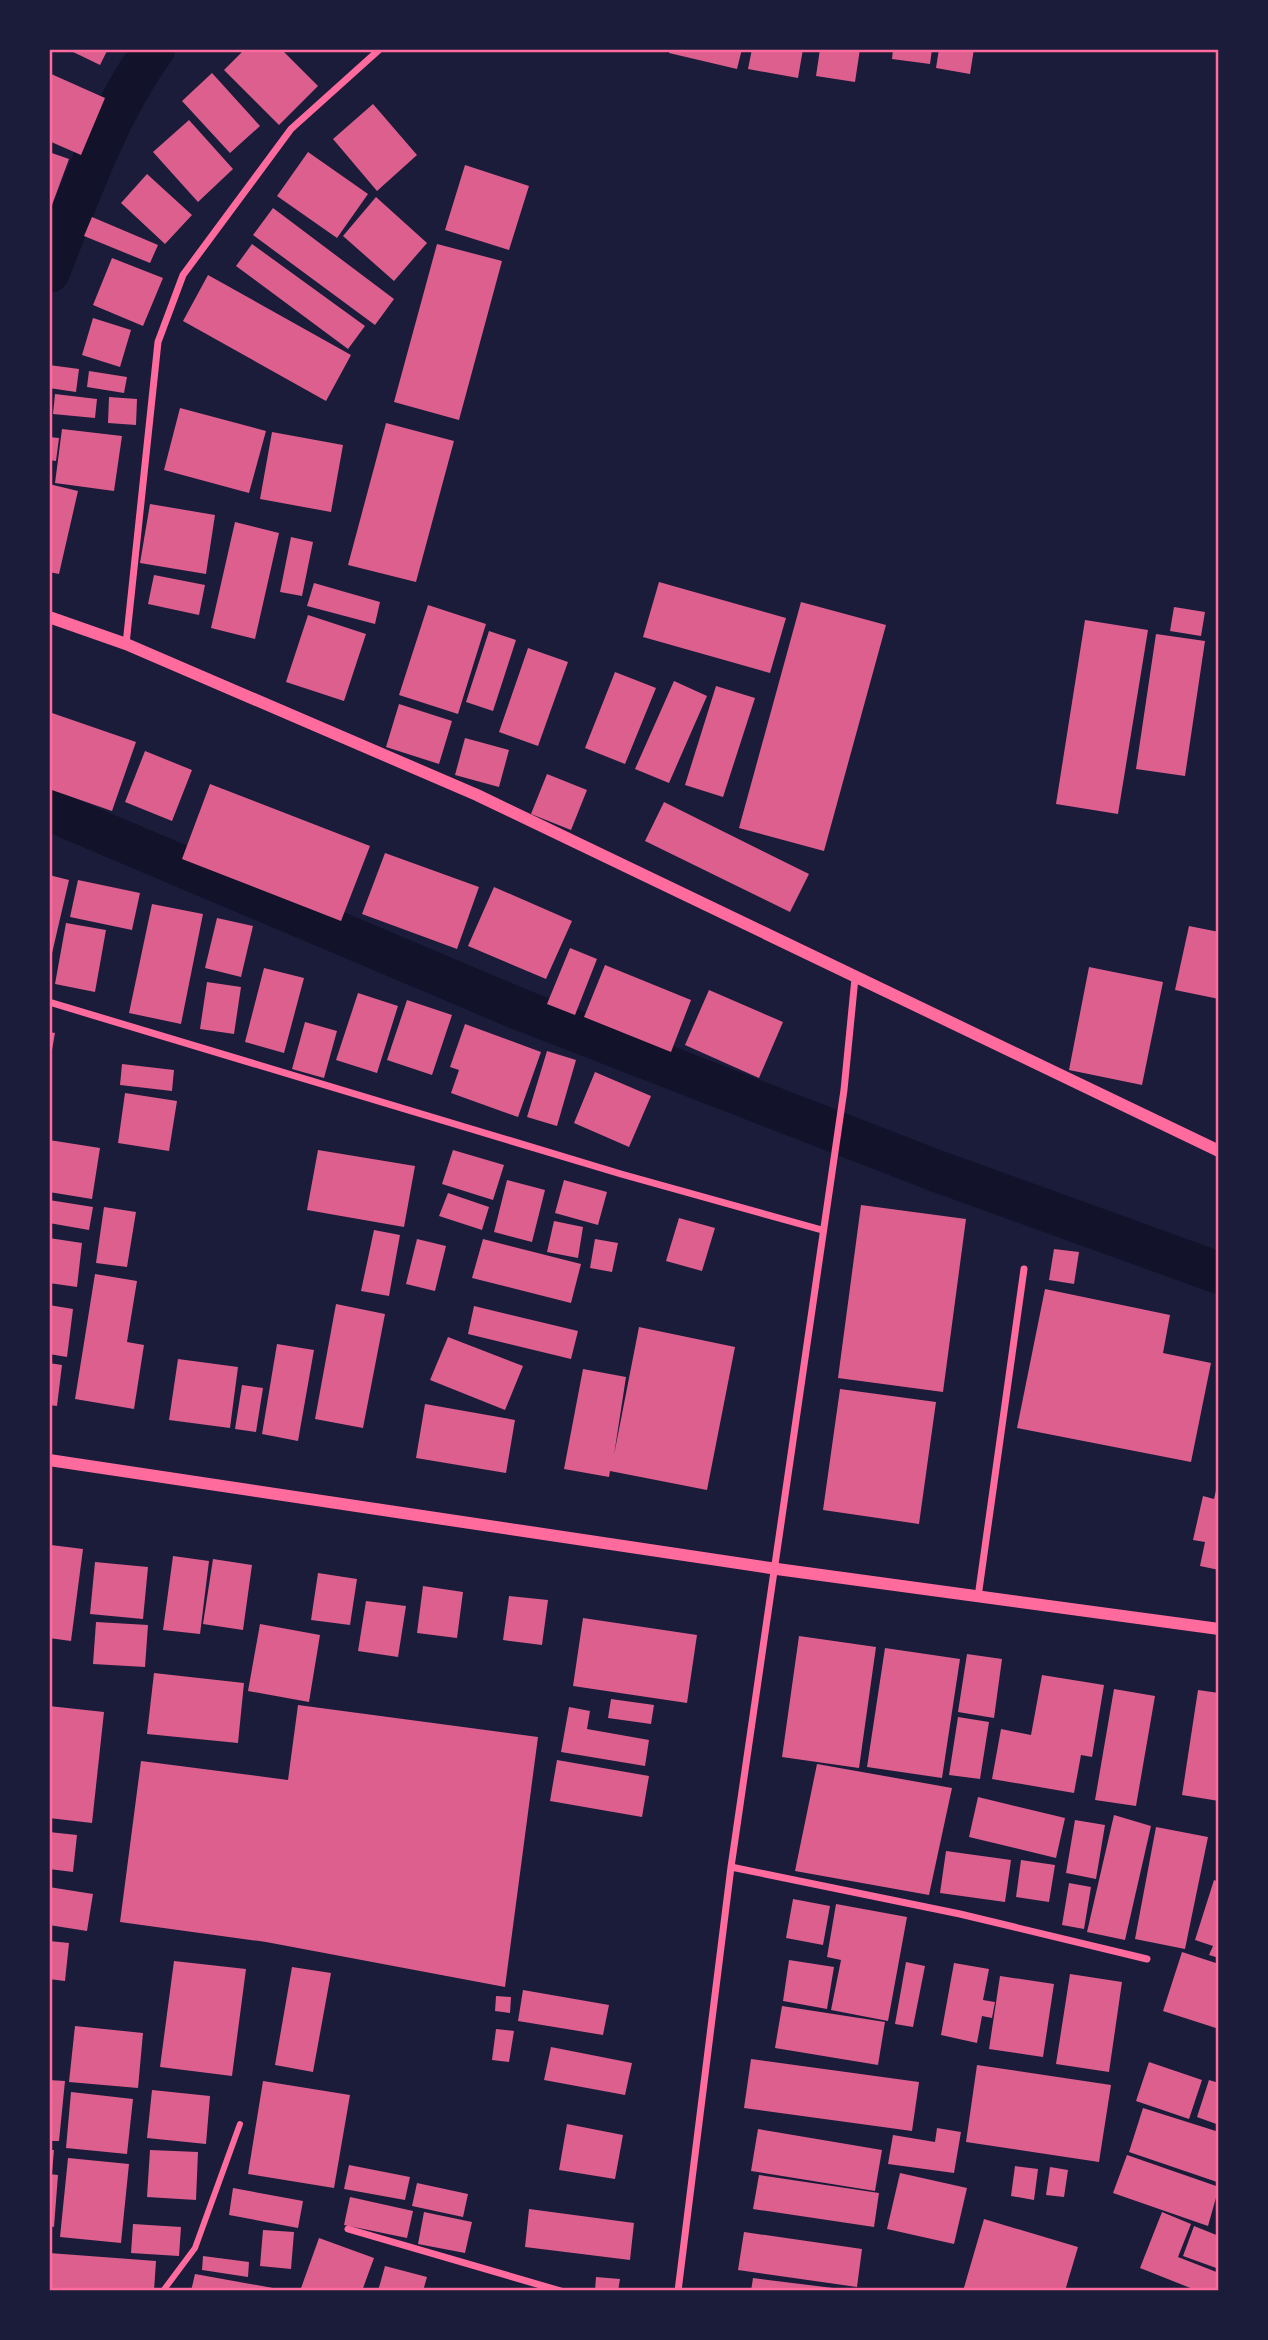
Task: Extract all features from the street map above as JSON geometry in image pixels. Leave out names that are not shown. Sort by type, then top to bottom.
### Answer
[{"type":"street","points":[[126,643],[158,342],[168,310],[183,275],[291,129],[380,49]]},
{"type":"street","points":[[49,617],[126,643],[477,795],[1219,1151]]},
{"type":"street","points":[[678,2291],[731,1867],[777,1569],[822,1230],[844,1090],[855,978]]},
{"type":"street","points":[[49,1002],[621,1174],[822,1230]]},
{"type":"street","points":[[978,1597],[1024,1269]]},
{"type":"street","points":[[49,1460],[777,1569],[1219,1629]]},
{"type":"street","points":[[731,1867],[960,1914],[1147,1959]]},
{"type":"street","points":[[163,2291],[195,2248],[240,2124]]},
{"type":"street","points":[[348,2229],[561,2291]]},
{"type":"building","points":[[67,49],[108,49],[100,65]]},
{"type":"building","points":[[245,49],[281,49],[318,86],[279,125],[224,70]]},
{"type":"building","points":[[670,49],[742,49],[737,69],[669,53]]},
{"type":"building","points":[[752,49],[803,49],[798,78],[748,69]]},
{"type":"building","points":[[820,49],[860,49],[855,82],[816,76]]},
{"type":"building","points":[[893,49],[932,49],[930,64],[892,59]]},
{"type":"building","points":[[939,49],[974,49],[970,74],[936,68]]},
{"type":"building","points":[[49,73],[105,98],[81,155],[49,141]]},
{"type":"building","points":[[212,73],[260,126],[230,153],[182,101]]},
{"type":"building","points":[[373,104],[417,155],[377,191],[333,139]]},
{"type":"building","points":[[189,120],[233,169],[198,202],[153,152]]},
{"type":"building","points":[[49,152],[69,159],[49,213]]},
{"type":"building","points":[[308,152],[368,194],[337,238],[277,196]]},
{"type":"building","points":[[465,165],[529,186],[509,250],[445,230]]},
{"type":"building","points":[[147,174],[192,215],[165,244],[121,203]]},
{"type":"building","points":[[376,197],[427,243],[394,281],[343,236]]},
{"type":"building","points":[[273,208],[394,299],[375,325],[253,235]]},
{"type":"building","points":[[92,217],[158,245],[150,263],[84,236]]},
{"type":"building","points":[[252,244],[365,326],[348,349],[236,266]]},
{"type":"building","points":[[437,244],[502,261],[459,420],[394,402]]},
{"type":"building","points":[[112,258],[163,278],[143,326],[93,305]]},
{"type":"building","points":[[208,275],[351,355],[326,401],[183,321]]},
{"type":"building","points":[[93,318],[131,330],[120,367],[82,355]]},
{"type":"building","points":[[49,365],[79,369],[76,392],[49,388]]},
{"type":"building","points":[[89,371],[127,377],[124,393],[87,387]]},
{"type":"building","points":[[55,394],[97,399],[95,418],[53,414]]},
{"type":"building","points":[[109,397],[137,399],[136,425],[108,423]]},
{"type":"building","points":[[180,408],[266,431],[249,493],[164,470]]},
{"type":"building","points":[[386,423],[454,441],[416,582],[348,565]]},
{"type":"building","points":[[62,429],[122,436],[114,491],[55,483]]},
{"type":"building","points":[[272,432],[343,445],[331,512],[260,499]]},
{"type":"building","points":[[49,437],[59,438],[56,461],[49,460]]},
{"type":"building","points":[[49,484],[78,491],[59,574],[49,572]]},
{"type":"building","points":[[150,504],[215,515],[206,574],[140,563]]},
{"type":"building","points":[[235,522],[279,533],[255,639],[211,628]]},
{"type":"building","points":[[291,537],[313,542],[302,596],[280,592]]},
{"type":"building","points":[[154,575],[205,585],[199,615],[148,604]]},
{"type":"building","points":[[659,582],[786,618],[770,673],[643,637]]},
{"type":"building","points":[[314,583],[380,602],[375,624],[307,606]]},
{"type":"building","points":[[801,602],[886,625],[824,851],[739,828]]},
{"type":"building","points":[[428,605],[486,624],[458,714],[399,695]]},
{"type":"building","points":[[1174,607],[1205,612],[1201,636],[1170,631]]},
{"type":"building","points":[[308,615],[366,634],[344,701],[286,682]]},
{"type":"building","points":[[1085,620],[1148,630],[1118,814],[1056,804]]},
{"type":"building","points":[[489,631],[516,640],[493,711],[466,702]]},
{"type":"building","points":[[1156,634],[1205,641],[1185,776],[1136,769]]},
{"type":"building","points":[[528,648],[568,662],[538,746],[499,732]]},
{"type":"building","points":[[615,672],[656,688],[625,764],[585,748]]},
{"type":"building","points":[[674,681],[707,696],[669,783],[635,769]]},
{"type":"building","points":[[716,686],[755,698],[723,797],[685,785]]},
{"type":"building","points":[[399,704],[452,721],[439,764],[386,747]]},
{"type":"building","points":[[52,713],[136,742],[112,811],[49,789],[49,723]]},
{"type":"building","points":[[465,738],[509,750],[499,787],[455,775]]},
{"type":"building","points":[[145,751],[192,770],[172,821],[125,802]]},
{"type":"building","points":[[547,774],[587,790],[571,830],[531,814]]},
{"type":"building","points":[[210,784],[370,846],[341,921],[182,859]]},
{"type":"building","points":[[664,802],[809,874],[790,912],[645,841]]},
{"type":"building","points":[[385,853],[479,887],[457,949],[362,914]]},
{"type":"building","points":[[49,875],[69,880],[50,962],[49,962]]},
{"type":"building","points":[[78,880],[140,893],[132,930],[70,917]]},
{"type":"building","points":[[494,887],[572,921],[546,979],[468,946]]},
{"type":"building","points":[[152,904],[203,914],[181,1024],[129,1013]]},
{"type":"building","points":[[217,918],[253,926],[241,977],[205,968]]},
{"type":"building","points":[[66,923],[106,930],[95,992],[55,984]]},
{"type":"building","points":[[1189,926],[1219,932],[1219,999],[1175,990]]},
{"type":"building","points":[[570,948],[597,959],[575,1015],[547,1004]]},
{"type":"building","points":[[605,965],[691,1000],[671,1052],[584,1017]]},
{"type":"building","points":[[1089,967],[1163,982],[1142,1085],[1069,1070]]},
{"type":"building","points":[[264,968],[304,978],[284,1053],[245,1042]]},
{"type":"building","points":[[207,982],[241,987],[234,1034],[200,1029]]},
{"type":"building","points":[[709,990],[783,1022],[759,1078],[685,1045]]},
{"type":"building","points":[[358,993],[398,1006],[377,1073],[336,1060]]},
{"type":"building","points":[[407,1000],[452,1015],[432,1075],[387,1060]]},
{"type":"building","points":[[305,1022],[337,1031],[324,1078],[292,1069]]},
{"type":"building","points":[[465,1024],[541,1052],[518,1117],[451,1093],[459,1070],[450,1067]]},
{"type":"building","points":[[49,1032],[55,1033],[50,1061],[49,1061]]},
{"type":"building","points":[[547,1051],[576,1060],[557,1126],[527,1117]]},
{"type":"building","points":[[122,1064],[174,1070],[172,1091],[120,1085]]},
{"type":"building","points":[[595,1072],[651,1096],[629,1147],[574,1123]]},
{"type":"building","points":[[125,1093],[177,1101],[169,1151],[118,1143]]},
{"type":"building","points":[[49,1140],[100,1148],[92,1199],[49,1192]]},
{"type":"building","points":[[318,1150],[415,1166],[404,1227],[307,1210]]},
{"type":"building","points":[[453,1150],[504,1165],[493,1200],[442,1184]]},
{"type":"building","points":[[507,1180],[545,1190],[532,1242],[494,1232]]},
{"type":"building","points":[[564,1180],[607,1192],[598,1225],[555,1213]]},
{"type":"building","points":[[448,1193],[489,1207],[482,1230],[439,1216]]},
{"type":"building","points":[[49,1200],[93,1207],[89,1230],[49,1223]]},
{"type":"building","points":[[861,1205],[966,1219],[943,1392],[838,1378]]},
{"type":"building","points":[[104,1207],[136,1212],[127,1267],[96,1263]]},
{"type":"building","points":[[679,1218],[715,1228],[702,1271],[666,1261]]},
{"type":"building","points":[[554,1221],[583,1227],[578,1258],[547,1252]]},
{"type":"building","points":[[374,1230],[400,1235],[389,1296],[361,1291]]},
{"type":"building","points":[[49,1238],[82,1243],[77,1287],[49,1283]]},
{"type":"building","points":[[417,1239],[446,1246],[435,1291],[406,1284]]},
{"type":"building","points":[[483,1239],[581,1264],[571,1303],[472,1278]]},
{"type":"building","points":[[595,1239],[618,1243],[612,1272],[590,1268]]},
{"type":"building","points":[[1054,1249],[1079,1252],[1074,1284],[1049,1280]]},
{"type":"building","points":[[95,1274],[137,1281],[127,1342],[144,1345],[134,1409],[75,1399]]},
{"type":"building","points":[[1045,1289],[1170,1315],[1163,1353],[1211,1363],[1191,1462],[1017,1428]]},
{"type":"building","points":[[336,1304],[385,1314],[363,1428],[315,1419]]},
{"type":"building","points":[[49,1305],[73,1309],[67,1357],[49,1354]]},
{"type":"building","points":[[474,1306],[578,1331],[571,1359],[468,1334]]},
{"type":"building","points":[[639,1327],[735,1347],[707,1490],[610,1471],[609,1477],[564,1469],[583,1369],[626,1377],[614,1455]]},
{"type":"building","points":[[448,1337],[523,1366],[505,1410],[430,1380]]},
{"type":"building","points":[[277,1344],[314,1350],[298,1441],[262,1434]]},
{"type":"building","points":[[178,1359],[238,1367],[230,1428],[169,1420]]},
{"type":"building","points":[[49,1363],[62,1365],[57,1406],[49,1405]]},
{"type":"building","points":[[242,1385],[263,1388],[256,1432],[235,1429]]},
{"type":"building","points":[[840,1389],[936,1402],[919,1524],[823,1510]]},
{"type":"building","points":[[425,1404],[515,1420],[506,1473],[416,1458]]},
{"type":"building","points":[[1218,1482],[1219,1570],[1200,1566],[1205,1542],[1193,1540],[1203,1496],[1214,1499]]},
{"type":"building","points":[[51,1545],[83,1549],[71,1641],[49,1638]]},
{"type":"building","points":[[173,1556],[209,1561],[200,1634],[163,1630]]},
{"type":"building","points":[[213,1559],[252,1565],[243,1630],[203,1624]]},
{"type":"building","points":[[95,1562],[148,1567],[143,1619],[90,1614]]},
{"type":"building","points":[[318,1573],[357,1579],[350,1625],[311,1620]]},
{"type":"building","points":[[423,1586],[463,1592],[457,1638],[417,1633]]},
{"type":"building","points":[[509,1596],[548,1600],[542,1645],[503,1640]]},
{"type":"building","points":[[366,1601],[406,1606],[398,1657],[358,1651]]},
{"type":"building","points":[[583,1618],[697,1635],[687,1703],[573,1686]]},
{"type":"building","points":[[96,1622],[148,1625],[145,1667],[93,1664]]},
{"type":"building","points":[[260,1624],[320,1635],[309,1702],[248,1691]]},
{"type":"building","points":[[799,1636],[876,1647],[859,1768],[782,1757]]},
{"type":"building","points":[[885,1648],[960,1659],[942,1778],[867,1767]]},
{"type":"building","points":[[967,1654],[1002,1659],[994,1718],[958,1712]]},
{"type":"building","points":[[154,1673],[244,1683],[238,1743],[147,1734]]},
{"type":"building","points":[[1042,1675],[1104,1685],[1092,1757],[1081,1755],[1074,1793],[992,1779],[1001,1729],[1031,1735]]},
{"type":"building","points":[[1114,1689],[1155,1696],[1136,1806],[1095,1800]]},
{"type":"building","points":[[1198,1690],[1219,1693],[1219,1801],[1182,1795]]},
{"type":"building","points":[[611,1699],[654,1705],[651,1724],[608,1718]]},
{"type":"building","points":[[298,1705],[538,1737],[505,1987],[266,1942],[120,1922],[141,1761],[288,1780]]},
{"type":"building","points":[[49,1706],[104,1712],[92,1823],[49,1818]]},
{"type":"building","points":[[569,1707],[590,1711],[587,1729],[649,1740],[645,1766],[561,1752]]},
{"type":"building","points":[[958,1717],[989,1722],[980,1779],[949,1775]]},
{"type":"building","points":[[557,1760],[649,1776],[642,1817],[550,1801]]},
{"type":"building","points":[[817,1764],[952,1788],[929,1895],[795,1871]]},
{"type":"building","points":[[978,1797],[1065,1818],[1056,1858],[969,1837]]},
{"type":"building","points":[[1114,1815],[1151,1826],[1125,1940],[1087,1932]]},
{"type":"building","points":[[1075,1820],[1105,1825],[1096,1879],[1066,1873]]},
{"type":"building","points":[[1156,1827],[1208,1837],[1185,1949],[1135,1939]]},
{"type":"building","points":[[49,1832],[77,1835],[73,1872],[49,1869]]},
{"type":"building","points":[[946,1851],[1011,1860],[1005,1902],[940,1893]]},
{"type":"building","points":[[1021,1860],[1055,1865],[1049,1902],[1016,1897]]},
{"type":"building","points":[[1214,1880],[1219,1882],[1219,1958],[1209,1955],[1213,1946],[1195,1940]]},
{"type":"building","points":[[1069,1883],[1091,1887],[1084,1929],[1062,1925]]},
{"type":"building","points":[[49,1887],[93,1894],[87,1931],[49,1925]]},
{"type":"building","points":[[793,1899],[830,1906],[823,1945],[786,1938]]},
{"type":"building","points":[[836,1904],[907,1917],[888,2021],[831,2010],[841,1960],[827,1957]]},
{"type":"building","points":[[49,1941],[69,1943],[65,1981],[49,1979]]},
{"type":"building","points":[[1182,1952],[1219,1964],[1219,2029],[1163,2011]]},
{"type":"building","points":[[789,1960],[834,1967],[827,2009],[783,2001]]},
{"type":"building","points":[[174,1961],[246,1969],[232,2076],[160,2067]]},
{"type":"building","points":[[906,1962],[925,1966],[913,2027],[895,2024]]},
{"type":"building","points":[[954,1963],[989,1969],[983,2000],[995,2002],[992,2018],[982,2016],[977,2043],[941,2035]]},
{"type":"building","points":[[292,1967],[331,1973],[313,2072],[275,2065]]},
{"type":"building","points":[[1070,1974],[1122,1982],[1109,2072],[1056,2064]]},
{"type":"building","points":[[1000,1976],[1054,1984],[1043,2057],[989,2049]]},
{"type":"building","points":[[523,1990],[609,2005],[603,2035],[518,2021]]},
{"type":"building","points":[[496,1996],[511,1997],[510,2013],[495,2011]]},
{"type":"building","points":[[782,2006],[885,2022],[878,2065],[775,2048]]},
{"type":"building","points":[[75,2026],[143,2033],[138,2088],[69,2082]]},
{"type":"building","points":[[496,2029],[514,2031],[509,2062],[492,2060]]},
{"type":"building","points":[[551,2047],[632,2063],[625,2095],[544,2080]]},
{"type":"building","points":[[751,2059],[919,2082],[912,2131],[744,2108]]},
{"type":"building","points":[[1149,2062],[1202,2080],[1189,2119],[1136,2101]]},
{"type":"building","points":[[977,2065],[1111,2085],[1099,2162],[966,2142]]},
{"type":"building","points":[[49,2080],[65,2081],[59,2141],[49,2141]]},
{"type":"building","points":[[1209,2080],[1219,2083],[1219,2125],[1197,2117]]},
{"type":"building","points":[[263,2081],[350,2095],[334,2188],[248,2174]]},
{"type":"building","points":[[152,2090],[210,2096],[206,2144],[147,2138]]},
{"type":"building","points":[[71,2092],[133,2099],[127,2154],[66,2148]]},
{"type":"building","points":[[1143,2108],[1219,2132],[1217,2182],[1129,2152]]},
{"type":"building","points":[[567,2124],[623,2135],[615,2179],[559,2170]]},
{"type":"building","points":[[937,2128],[961,2132],[954,2173],[888,2164],[893,2135],[935,2142]]},
{"type":"building","points":[[758,2129],[882,2150],[875,2191],[751,2171]]},
{"type":"building","points":[[49,2150],[54,2150],[52,2173],[49,2173]]},
{"type":"building","points":[[150,2150],[198,2152],[196,2200],[147,2197]]},
{"type":"building","points":[[1127,2155],[1219,2187],[1208,2226],[1113,2193]]},
{"type":"building","points":[[68,2158],[129,2164],[121,2243],[60,2237]]},
{"type":"building","points":[[349,2165],[410,2177],[405,2200],[344,2189]]},
{"type":"building","points":[[1015,2166],[1038,2169],[1034,2200],[1011,2196]]},
{"type":"building","points":[[1050,2167],[1068,2170],[1064,2197],[1046,2195]]},
{"type":"building","points":[[900,2173],[967,2188],[954,2244],[887,2229]]},
{"type":"building","points":[[49,2174],[58,2175],[54,2227],[49,2226]]},
{"type":"building","points":[[759,2175],[879,2193],[874,2227],[753,2209]]},
{"type":"building","points":[[417,2183],[468,2194],[463,2217],[412,2206]]},
{"type":"building","points":[[233,2188],[303,2201],[298,2228],[229,2215]]},
{"type":"building","points":[[350,2197],[413,2211],[407,2238],[344,2225]]},
{"type":"building","points":[[529,2209],[634,2223],[630,2260],[525,2247]]},
{"type":"building","points":[[424,2212],[472,2222],[465,2253],[418,2244]]},
{"type":"building","points":[[1162,2212],[1191,2224],[1178,2257],[1219,2273],[1219,2291],[1198,2291],[1140,2268]]},
{"type":"building","points":[[984,2219],[1078,2247],[1065,2291],[963,2291]]},
{"type":"building","points":[[133,2224],[181,2227],[179,2256],[131,2253]]},
{"type":"building","points":[[1194,2226],[1219,2236],[1219,2269],[1183,2256]]},
{"type":"building","points":[[263,2230],[294,2232],[291,2269],[260,2266]]},
{"type":"building","points":[[744,2232],[862,2249],[857,2287],[738,2270]]},
{"type":"building","points":[[319,2238],[374,2258],[362,2291],[300,2291]]},
{"type":"building","points":[[49,2253],[156,2261],[154,2291],[49,2291]]},
{"type":"building","points":[[203,2256],[249,2262],[248,2277],[202,2270]]},
{"type":"building","points":[[385,2266],[427,2277],[423,2291],[378,2291]]},
{"type":"building","points":[[195,2274],[284,2290],[284,2291],[191,2291]]},
{"type":"building","points":[[596,2277],[620,2279],[618,2291],[595,2291]]},
{"type":"building","points":[[753,2278],[841,2289],[841,2291],[751,2291]]},
{"type":"waterway","points":[[49,272],[108,129],[154,49]]},
{"type":"waterway","points":[[49,810],[519,1009],[934,1170],[1219,1273]]}]
